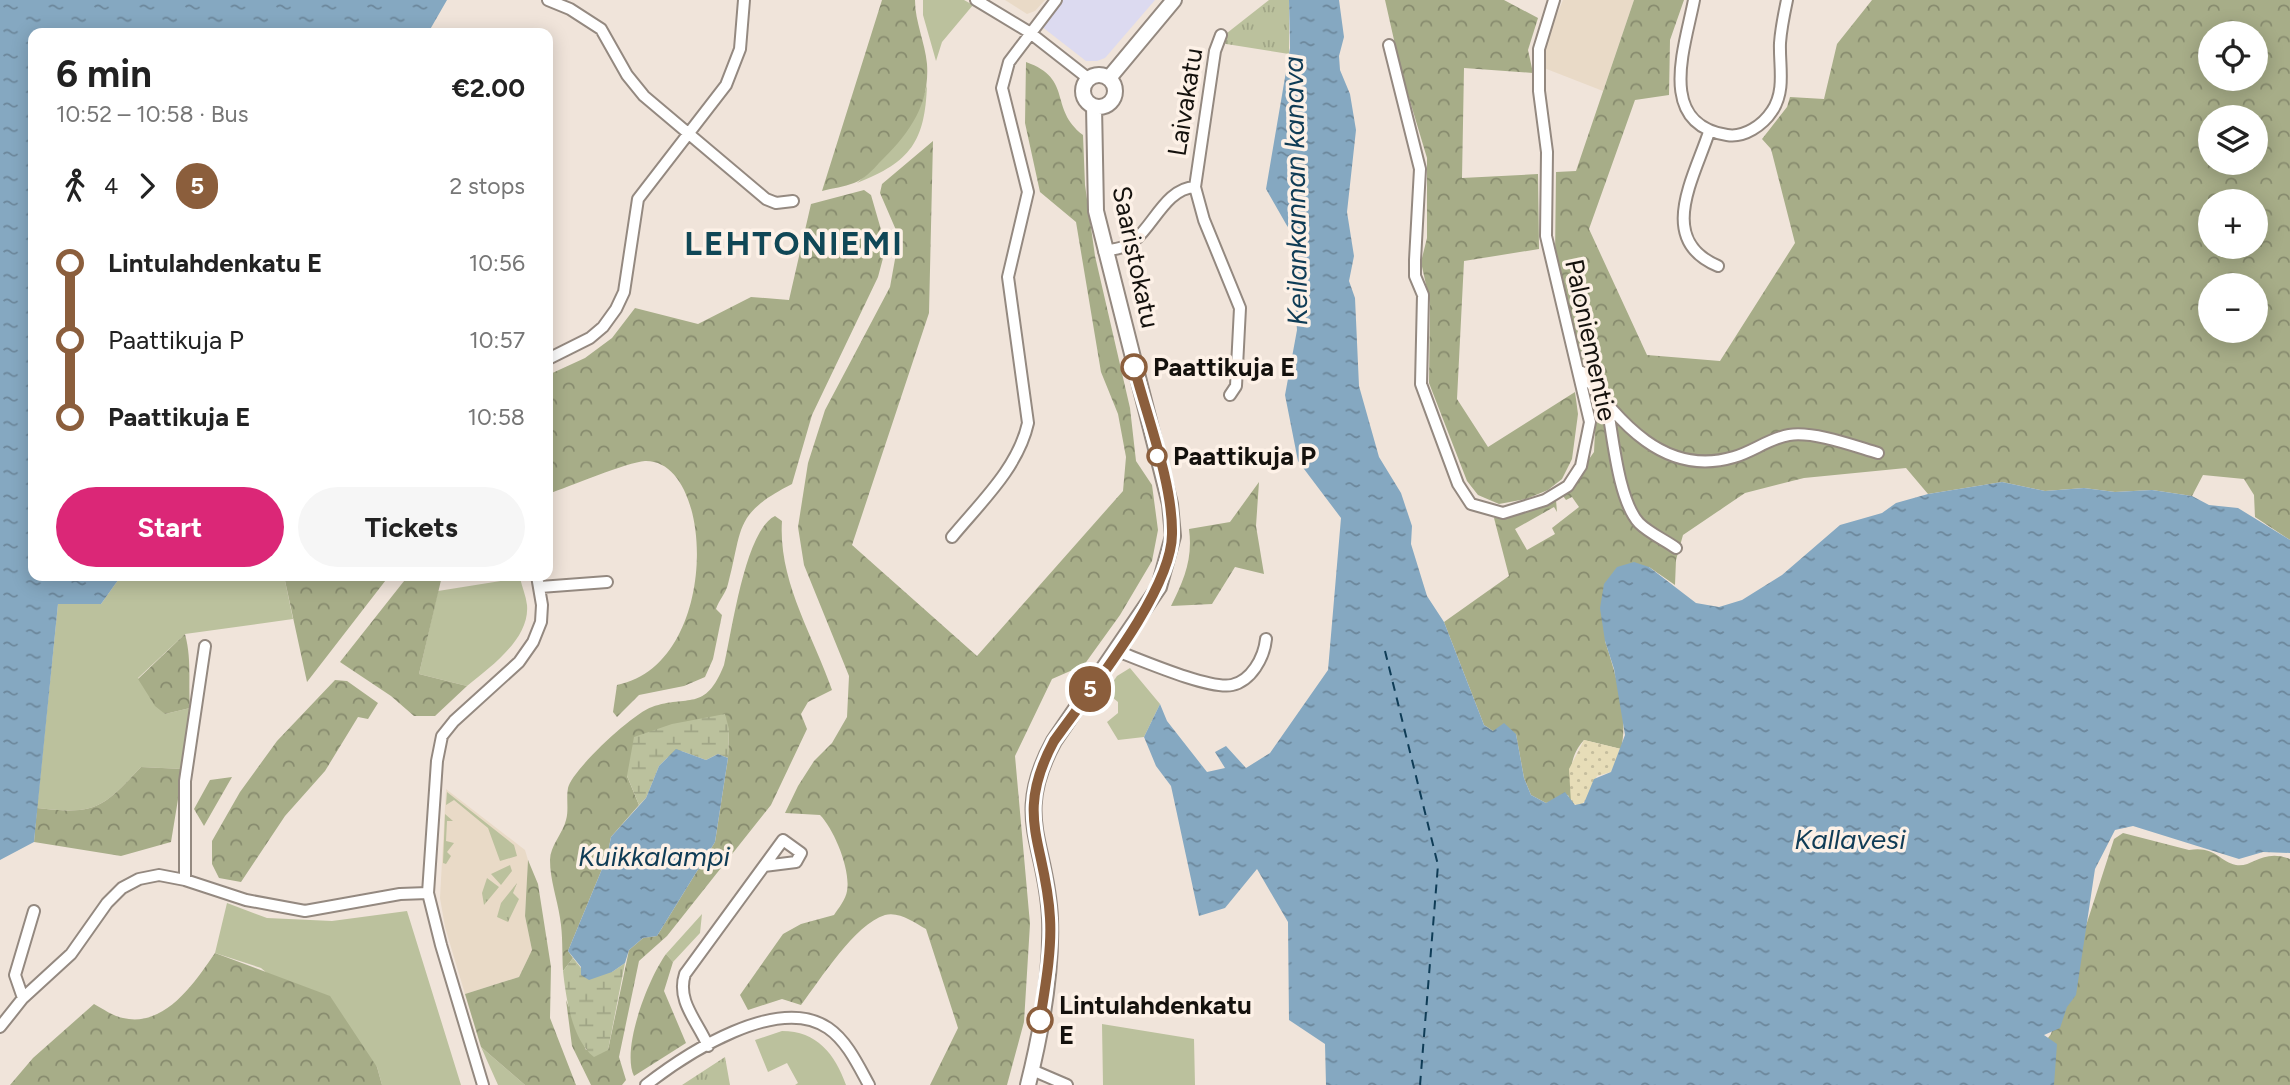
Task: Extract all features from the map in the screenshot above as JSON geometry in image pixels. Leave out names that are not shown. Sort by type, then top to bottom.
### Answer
[{"type":"main road","points":[[1109,78],[1174,0]]},
{"type":"main road","points":[[1101,75],[1109,78],[1115,90],[1114,98],[1103,107],[1094,106],[1087,101],[1083,92],[1089,79],[1101,75]]},
{"type":"main road","name":"Saaristokatu","points":[[1028,1085],[1044,995],[1050,919],[1032,816],[1033,792],[1041,765],[1054,741],[1158,587],[1173,536],[1170,504],[1096,211],[1094,106]]},
{"type":"street","points":[[548,0],[570,9],[601,29],[627,75],[644,96],[766,199],[776,203],[793,201]]},
{"type":"street","points":[[553,356],[590,338],[603,327],[616,309],[624,292],[638,199],[726,85],[740,49],[744,0]]},
{"type":"street","points":[[976,0],[1029,32],[1089,79]]},
{"type":"street","points":[[952,537],[1013,463],[1024,443],[1028,424],[1008,277],[1028,192],[1002,88],[1009,62],[1029,32],[1056,0]]},
{"type":"street","name":"Paloniementie","points":[[1388,45],[1420,169],[1415,276],[1423,295],[1422,384],[1454,474],[1471,504],[1503,513],[1545,500],[1568,486],[1581,466],[1590,422],[1546,236],[1546,152],[1539,91],[1539,49],[1554,0]]},
{"type":"street","points":[[1693,0],[1678,81],[1685,107],[1709,132],[1732,136],[1747,132],[1773,111],[1781,90],[1781,30],[1787,0]]},
{"type":"street","name":"Laivakatu","points":[[1104,251],[1125,247],[1135,241],[1176,192],[1195,187],[1215,51],[1221,35]]},
{"type":"street","points":[[1709,132],[1682,210],[1682,227],[1690,243],[1706,261],[1718,266]]},
{"type":"street","points":[[1195,187],[1204,220],[1240,308],[1236,386],[1230,395]]},
{"type":"street","points":[[1578,367],[1607,405],[1641,439],[1666,454],[1701,460],[1732,458],[1790,435],[1832,440],[1878,453]]},
{"type":"street","points":[[1607,405],[1623,487],[1632,511],[1640,523],[1676,548]]},
{"type":"street","points":[[483,1085],[428,893],[434,790],[442,736],[454,721],[526,654],[541,622],[539,581],[607,582]]},
{"type":"street","points":[[1117,651],[1223,686],[1244,679],[1258,664],[1266,639]]},
{"type":"street","points":[[185,880],[185,781],[205,646]]},
{"type":"street","points":[[708,1046],[681,992],[683,981],[764,866]]},
{"type":"street","points":[[0,1027],[23,998],[71,954],[107,903],[122,888],[159,875],[185,880],[246,900],[305,911],[400,894],[428,893]]},
{"type":"street","points":[[23,998],[15,975],[34,911]]},
{"type":"street","points":[[646,1085],[708,1046],[768,1019],[799,1016],[830,1029],[847,1046],[869,1085]]},
{"type":"street","points":[[1031,1070],[1067,1085]]},
{"type":"shaded area","points":[[1005,0],[1045,0],[1035,11],[1027,14]]},
{"type":"shaded area","points":[[1063,0],[1155,0],[1105,58],[1086,61],[1041,26]]},
{"type":"shaded area","points":[[1563,0],[1634,0],[1603,91],[1544,68],[1542,50]]},
{"type":"shaded area","points":[[446,789],[525,850],[528,860],[525,916],[532,950],[519,977],[465,994],[445,927],[440,898]]},
{"type":"green space","points":[[882,0],[915,0],[927,64],[925,93],[921,106],[899,142],[868,174],[846,186],[822,191]]},
{"type":"green space","points":[[923,0],[964,0],[973,5],[942,42],[936,61],[923,15]]},
{"type":"green space","points":[[1269,0],[1289,0],[1289,54],[1220,43],[1227,33]]},
{"type":"green space","points":[[1385,0],[1504,0],[1538,18],[1528,50],[1533,73],[1464,68],[1462,178],[1538,174],[1539,249],[1464,261],[1457,399],[1488,447],[1575,392],[1578,414],[1572,459],[1562,479],[1548,490],[1526,499],[1499,504],[1478,495],[1467,481],[1429,383],[1430,303],[1421,262],[1427,238],[1427,158],[1401,71]]},
{"type":"green space","points":[[1634,0],[1684,0],[1670,40],[1669,95],[1635,100],[1589,229],[1647,355],[1720,361],[1795,243],[1771,149],[1762,139],[1787,107],[1790,97],[1824,99],[1837,44],[1872,0],[2290,0],[2290,540],[2255,517],[2254,495],[2244,479],[2203,475],[2192,496],[2152,490],[2115,492],[2084,488],[2045,491],[2002,482],[1928,494],[1906,468],[1804,478],[1745,493],[1683,535],[1676,560],[1675,585],[1649,567],[1605,641],[1622,708],[1621,749],[1584,740],[1572,762],[1571,803],[1568,795],[1546,803],[1531,795],[1524,778],[1516,734],[1493,731],[1484,725],[1444,622],[1509,576],[1494,518],[1556,500],[1557,512],[1554,507],[1515,529],[1527,550],[1555,534],[1552,528],[1579,507],[1572,497],[1566,500],[1563,496],[1594,452],[1596,410],[1555,258],[1556,172],[1576,171]]},
{"type":"green space","points":[[1026,62],[1050,77],[1056,85],[1066,115],[1083,135],[1085,185],[1095,256],[1130,408],[1136,461],[1152,485],[1158,530],[1152,561],[1120,615],[1084,665],[1052,679],[1015,756],[1030,924],[1024,1022],[1007,1085],[930,1085],[958,1028],[926,929],[907,918],[885,915],[862,929],[839,954],[801,1005],[782,999],[748,1010],[740,995],[783,934],[801,924],[834,915],[846,894],[848,882],[844,861],[825,821],[820,815],[785,813],[814,761],[832,743],[847,717],[849,676],[804,565],[798,527],[808,463],[825,410],[890,287],[899,237],[880,193],[882,184],[933,141],[929,313],[852,545],[977,656],[1123,491],[1126,457],[1118,414],[1101,372],[1076,222],[1040,192],[1025,123]]},
{"type":"green space","points":[[927,85],[923,121],[912,147],[890,167],[857,183],[899,139],[916,113]]},
{"type":"green space","points":[[864,190],[871,195],[886,247],[878,277],[812,415],[792,484],[759,504],[744,524],[727,587],[716,609],[722,615],[713,659],[705,677],[684,686],[639,695],[617,717],[613,712],[617,685],[651,670],[675,641],[690,605],[697,565],[695,526],[685,492],[668,469],[645,461],[553,492],[553,373],[585,358],[612,338],[635,308],[698,324],[751,297],[789,300],[811,204]]},
{"type":"green space","points":[[1259,482],[1256,526],[1264,574],[1235,567],[1212,604],[1171,606],[1186,569],[1190,550],[1189,529],[1230,522]]},
{"type":"green space","points":[[775,516],[782,521],[785,565],[791,586],[832,690],[808,702],[801,714],[807,729],[771,805],[667,936],[639,961],[619,1057],[626,1080],[622,1085],[591,1085],[572,1046],[566,1000],[586,1050],[608,1050],[629,950],[643,938],[657,936],[715,842],[728,758],[729,729],[627,776],[639,805],[611,837],[607,857],[568,951],[573,958],[563,971],[561,924],[550,860],[566,820],[568,788],[591,756],[643,711],[665,703],[694,699],[710,690],[724,665],[741,583],[755,541],[765,525]]},
{"type":"green space","points":[[117,581],[285,581],[293,619],[185,634],[138,678],[165,714],[190,708],[183,769],[141,767],[106,800],[85,809],[37,808],[58,604],[101,604]]},
{"type":"green space","points":[[285,581],[385,581],[307,682]]},
{"type":"green space","points":[[404,581],[441,581],[419,674],[467,686],[435,716],[414,716],[391,696],[340,662]]},
{"type":"green space","points":[[501,581],[521,581],[527,605],[522,629],[507,651],[467,686],[419,674],[438,591]]},
{"type":"green space","points":[[185,634],[189,662],[190,708],[165,714],[155,706],[138,679]]},
{"type":"green space","points":[[1130,668],[1160,704],[1144,737],[1118,740],[1107,722],[1118,713],[1118,702],[1106,692],[1117,676]]},
{"type":"green space","points":[[335,680],[347,681],[378,703],[368,719],[358,717],[325,771],[285,816],[241,882],[219,878],[212,864],[212,841],[240,792],[277,741]]},
{"type":"green space","points":[[725,714],[729,729],[728,758],[718,754],[706,760],[676,749],[659,766],[646,798],[639,805],[627,776],[634,737],[672,724]]},
{"type":"green space","points":[[141,767],[183,769],[171,842],[121,856],[34,842],[37,808],[72,810],[96,806],[116,792]]},
{"type":"green space","points":[[232,777],[204,826],[194,809],[210,780]]},
{"type":"green space","points":[[447,792],[514,845],[517,856],[500,861],[488,828],[454,800],[446,805]]},
{"type":"green space","points":[[445,814],[453,821],[447,821],[446,841],[454,843],[447,852],[451,856],[446,864],[443,863]]},
{"type":"green space","points":[[2123,833],[2189,850],[2205,850],[2236,865],[2272,856],[2290,859],[2290,1085],[2012,1085],[2051,1034],[2114,839]]},
{"type":"green space","points":[[528,860],[538,884],[551,967],[550,1018],[576,1085],[525,1085],[481,1047],[465,994],[519,977],[532,950],[525,916]]},
{"type":"green space","points":[[510,865],[512,871],[501,885],[491,874]]},
{"type":"green space","points":[[487,878],[499,887],[484,905],[482,893]]},
{"type":"green space","points":[[517,883],[513,893],[519,899],[508,922],[497,917],[501,903]]},
{"type":"green space","points":[[227,903],[267,918],[332,921],[407,911],[461,1085],[382,1085],[377,1067],[261,968],[215,953]]},
{"type":"green space","points":[[702,914],[700,933],[673,962],[666,954]]},
{"type":"green space","points":[[215,953],[330,996],[377,1067],[382,1085],[10,1085],[33,1058],[94,1004],[123,1018],[152,1016],[177,1000],[188,989]]},
{"type":"green space","points":[[666,954],[673,962],[664,991],[686,1043],[634,1076],[631,1049],[638,1014]]},
{"type":"green space","points":[[573,958],[581,968],[612,972],[625,963],[608,1050],[594,1057],[580,1040],[568,1006],[563,971]]},
{"type":"green space","points":[[1102,1024],[1194,1039],[1195,1085],[1103,1085]]},
{"type":"green space","points":[[782,1031],[805,1035],[823,1046],[836,1063],[846,1085],[795,1085],[798,1083],[787,1063],[768,1072],[755,1040]]},
{"type":"green space","points":[[481,1047],[525,1085],[498,1085]]},
{"type":"green space","points":[[725,1057],[730,1085],[682,1085]]},
{"type":"sand","points":[[1584,740],[1621,749],[1611,772],[1597,776],[1587,799],[1580,806],[1571,803],[1569,769]]},
{"type":"water","points":[[0,0],[447,0],[431,28],[28,28],[28,581],[117,581],[101,604],[58,604],[34,842],[0,860]]},
{"type":"water","name":"Kallavesi","points":[[1289,0],[1339,0],[1344,37],[1339,56],[1340,70],[1350,94],[1356,130],[1347,212],[1354,256],[1349,281],[1355,298],[1359,386],[1379,457],[1401,493],[1412,526],[1411,544],[1427,596],[1444,622],[1484,725],[1493,731],[1504,723],[1516,734],[1524,778],[1531,795],[1546,803],[1565,792],[1575,805],[1584,803],[1594,779],[1611,772],[1625,735],[1600,608],[1604,584],[1617,567],[1634,562],[1649,567],[1696,603],[1719,607],[1742,600],[1782,575],[1840,525],[1882,513],[1896,503],[1928,494],[2002,482],[2045,491],[2084,488],[2115,492],[2152,490],[2192,496],[2209,505],[2238,508],[2290,540],[2290,853],[2263,852],[2239,859],[2133,826],[2115,830],[2095,869],[2076,995],[2067,1007],[2060,1028],[2044,1035],[2057,1044],[2054,1085],[1326,1085],[1325,1044],[1289,1020],[1288,922],[1257,869],[1225,908],[1199,916],[1171,786],[1156,766],[1144,737],[1160,704],[1167,721],[1207,772],[1225,768],[1215,752],[1226,746],[1246,768],[1270,753],[1328,670],[1341,518],[1298,461],[1285,395],[1297,330],[1290,231],[1266,189],[1290,48]]},
{"type":"water","name":"Kuikkalampi","points":[[676,749],[706,760],[718,754],[728,758],[715,842],[657,936],[643,938],[629,950],[625,963],[612,972],[589,980],[581,975],[581,967],[568,951],[607,857],[611,837],[646,798],[659,766]]},
{"type":"ferry route","points":[[1385,651],[1438,865],[1420,1085]]},
{"type":"bus line","name":"5","points":[[1040,1020],[1050,919],[1032,816],[1033,792],[1041,765],[1054,741],[1158,587],[1166,569],[1173,536],[1170,504],[1134,367]]},
{"type":"place","name":"Paattikuja E","points":[[1134,367]]},
{"type":"place","name":"Paattikuja P","points":[[1157,456]]},
{"type":"place","name":"Lintulahdenkatu E","points":[[1040,1020]]},
{"type":"district","name":"LEHTONIEMI","points":[[794,243]]},
{"type":"water label","name":"Keilankannan kanava","points":[[1295,191]]}]
